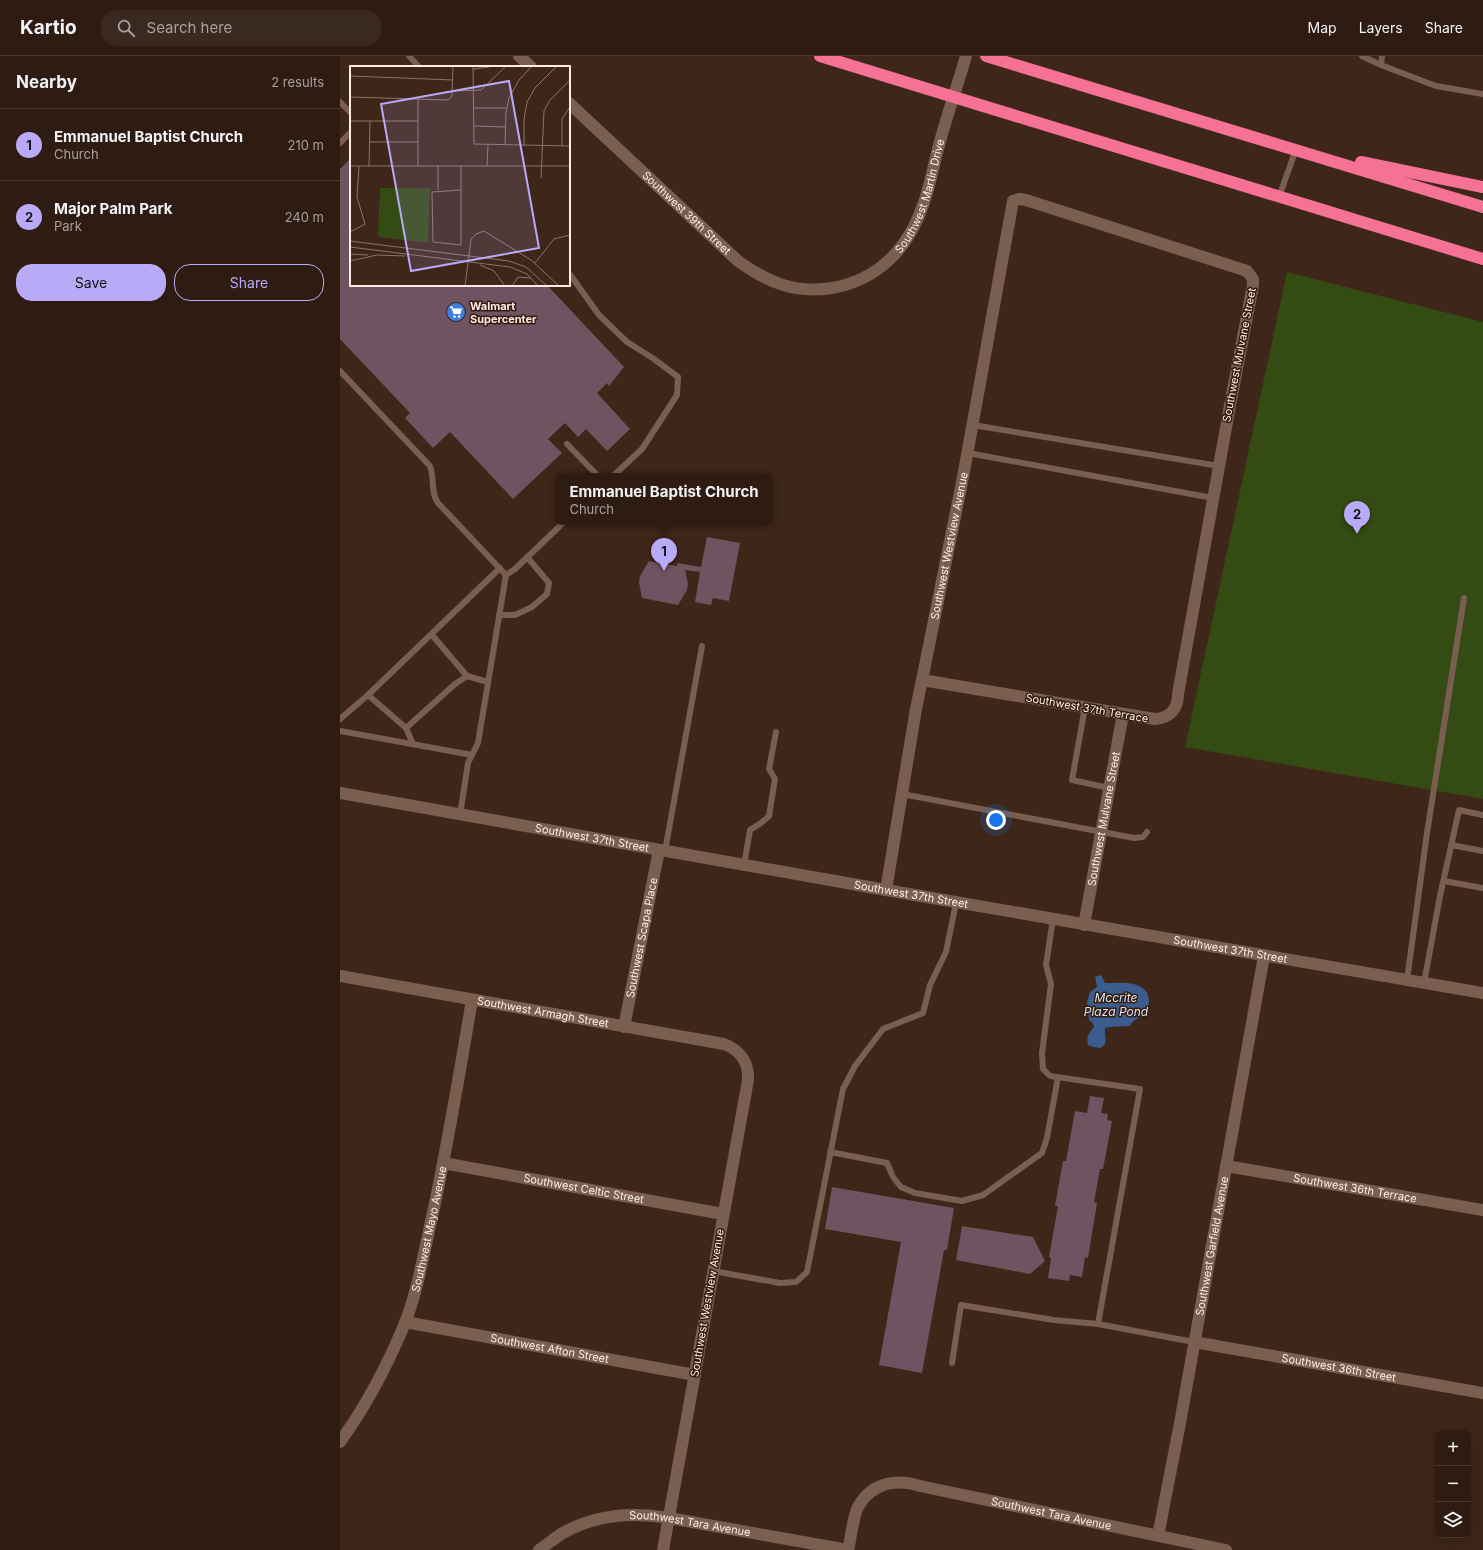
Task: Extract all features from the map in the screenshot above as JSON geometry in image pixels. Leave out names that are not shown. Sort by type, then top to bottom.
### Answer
[{"type":"highway","points":[[820,56],[1483,259]]},
{"type":"highway","points":[[986,56],[1483,207]]},
{"type":"highway","points":[[1296,149],[1483,188]]},
{"type":"street","points":[[519,56],[530,66]]},
{"type":"street","name":"Southwest Martin Drive","points":[[822,289],[842,286],[860,279],[878,269],[905,244],[923,205],[966,56]]},
{"type":"street","name":"Southwest 39th Street","points":[[570,104],[738,261],[755,273],[772,282],[802,289],[822,289]]},
{"type":"street","name":"Southwest Mulvane Street","points":[[1012,201],[1019,199],[1026,200],[1247,271],[1253,279],[1197,588]]},
{"type":"street","name":"Southwest Westview Avenue","points":[[886,890],[922,680],[968,453],[1012,201]]},
{"type":"street","name":"Southwest 37th Terrace","points":[[922,680],[1123,714],[1156,719],[1163,718],[1170,715],[1178,702],[1178,694],[1197,588]]},
{"type":"street","name":"Southwest Mulvane Street","points":[[1084,925],[1123,714]]},
{"type":"street","name":"Southwest 37th Street","points":[[340,793],[956,903],[1483,993]]},
{"type":"street","name":"Southwest Scapa Place","points":[[624,1027],[662,850]]},
{"type":"street","name":"Southwest Garfield Avenue","points":[[1158,1536],[1180,1423],[1264,956]]},
{"type":"street","name":"Southwest Armagh Street","points":[[340,976],[724,1044],[736,1050],[742,1057]]},
{"type":"street","name":"Southwest Mayo Avenue","points":[[340,1442],[369,1396],[387,1363],[405,1322],[426,1245],[443,1163],[472,1000]]},
{"type":"street","name":"Southwest Westview Avenue","points":[[663,1550],[748,1080],[746,1065],[742,1057]]},
{"type":"street","name":"Southwest Celtic Street","points":[[443,1163],[723,1214]]},
{"type":"street","name":"Southwest 36th Terrace","points":[[1226,1166],[1483,1210]]},
{"type":"street","name":"Southwest Afton Street","points":[[405,1322],[695,1375]]},
{"type":"street","name":"Southwest 36th Street","points":[[1194,1342],[1483,1392]]},
{"type":"street","name":"Southwest Tara Avenue","points":[[539,1550],[562,1534],[581,1525],[614,1516],[641,1515],[669,1518],[848,1550],[857,1508],[864,1497],[877,1488],[898,1482],[910,1483],[1226,1550]]},
{"type":"lane","points":[[409,56],[418,66]]},
{"type":"lane","points":[[1362,56],[1381,65],[1436,86],[1483,94]]},
{"type":"lane","points":[[1381,65],[1382,56]]},
{"type":"lane","points":[[340,102],[350,112]]},
{"type":"lane","points":[[340,143],[350,133]]},
{"type":"lane","points":[[1279,197],[1296,149]]},
{"type":"lane","points":[[570,274],[599,315],[627,342],[654,359],[678,377],[677,395],[642,449],[616,473]]},
{"type":"lane","points":[[340,371],[430,466],[432,472],[433,491],[438,503],[506,575]]},
{"type":"lane","points":[[972,425],[1219,466]]},
{"type":"lane","points":[[567,444],[595,473]]},
{"type":"lane","points":[[968,453],[1213,498]]},
{"type":"lane","points":[[460,815],[468,763],[478,743],[506,575],[561,525]]},
{"type":"lane","points":[[499,615],[515,616],[532,607],[547,594],[549,583],[527,557]]},
{"type":"lane","points":[[340,719],[432,635],[500,568]]},
{"type":"lane","points":[[1407,980],[1427,833],[1464,598]]},
{"type":"lane","points":[[432,635],[467,676],[488,682]]},
{"type":"lane","points":[[662,850],[702,646]]},
{"type":"lane","points":[[406,728],[455,684],[467,676]]},
{"type":"lane","points":[[368,695],[406,728],[413,744]]},
{"type":"lane","points":[[1085,707],[1072,780],[1109,788]]},
{"type":"lane","points":[[340,731],[472,755]]},
{"type":"lane","points":[[744,865],[750,830],[769,816],[775,779],[769,768],[776,732]]},
{"type":"lane","points":[[902,794],[1134,838],[1143,837],[1146,832]]},
{"type":"lane","points":[[1424,983],[1459,810],[1483,815]]},
{"type":"lane","points":[[1451,846],[1483,851]]},
{"type":"lane","points":[[1444,881],[1483,888]]},
{"type":"lane","points":[[713,1271],[780,1283],[796,1282],[807,1272],[843,1089],[855,1066],[883,1029],[923,1013],[930,985],[946,952],[956,903]]},
{"type":"lane","points":[[1054,919],[1046,965],[1051,984],[1042,1053],[1043,1069],[1050,1076],[1140,1089],[1098,1324]]},
{"type":"lane","points":[[830,1152],[887,1163],[893,1177],[901,1187],[915,1193],[962,1201],[983,1196],[1042,1153],[1047,1138],[1058,1077]]},
{"type":"lane","points":[[952,1363],[961,1306],[1054,1320],[1098,1324],[1194,1342]]},
{"type":"green space","points":[[1287,272],[1483,322],[1483,799],[1185,747]]},
{"type":"water","name":"Mccrite Plaza Pond","points":[[1101,975],[1105,983],[1124,983],[1137,985],[1143,988],[1149,999],[1148,1007],[1145,1013],[1130,1026],[1105,1028],[1106,1041],[1101,1048],[1088,1045],[1088,1035],[1094,1027],[1093,1023],[1089,1020],[1087,1002],[1090,992],[1097,987],[1095,977]]},
{"type":"building","name":"Walmart Supercenter","points":[[350,159],[350,286],[548,286],[624,367],[609,386],[607,383],[597,393],[630,429],[607,451],[586,429],[578,437],[565,423],[548,439],[562,453],[513,499],[450,432],[433,448],[405,418],[410,413],[340,339],[340,169]]},
{"type":"building","points":[[707,537],[740,543],[729,601],[713,598],[711,605],[695,602],[700,572],[685,570],[688,584],[687,590],[678,605],[642,598],[639,582],[640,576],[649,561],[677,566],[677,563],[701,567]]},
{"type":"building","points":[[1090,1096],[1104,1098],[1101,1113],[1108,1114],[1107,1120],[1112,1121],[1103,1169],[1100,1169],[1094,1202],[1097,1203],[1088,1258],[1085,1257],[1082,1277],[1070,1275],[1069,1281],[1048,1278],[1051,1258],[1049,1257],[1058,1206],[1055,1206],[1063,1161],[1066,1161],[1075,1111],[1087,1113]]},
{"type":"building","points":[[832,1187],[954,1208],[947,1250],[944,1250],[922,1373],[879,1365],[901,1242],[825,1229]]},
{"type":"building","points":[[962,1226],[1033,1237],[1045,1261],[1030,1274],[956,1260]]},
{"type":"place","name":"Walmart Supercenter","points":[[456,312]]},
{"type":"place","name":"Major Palm Park","points":[[1357,534]]},
{"type":"place","name":"Emmanuel Baptist Church","points":[[664,571]]}]
